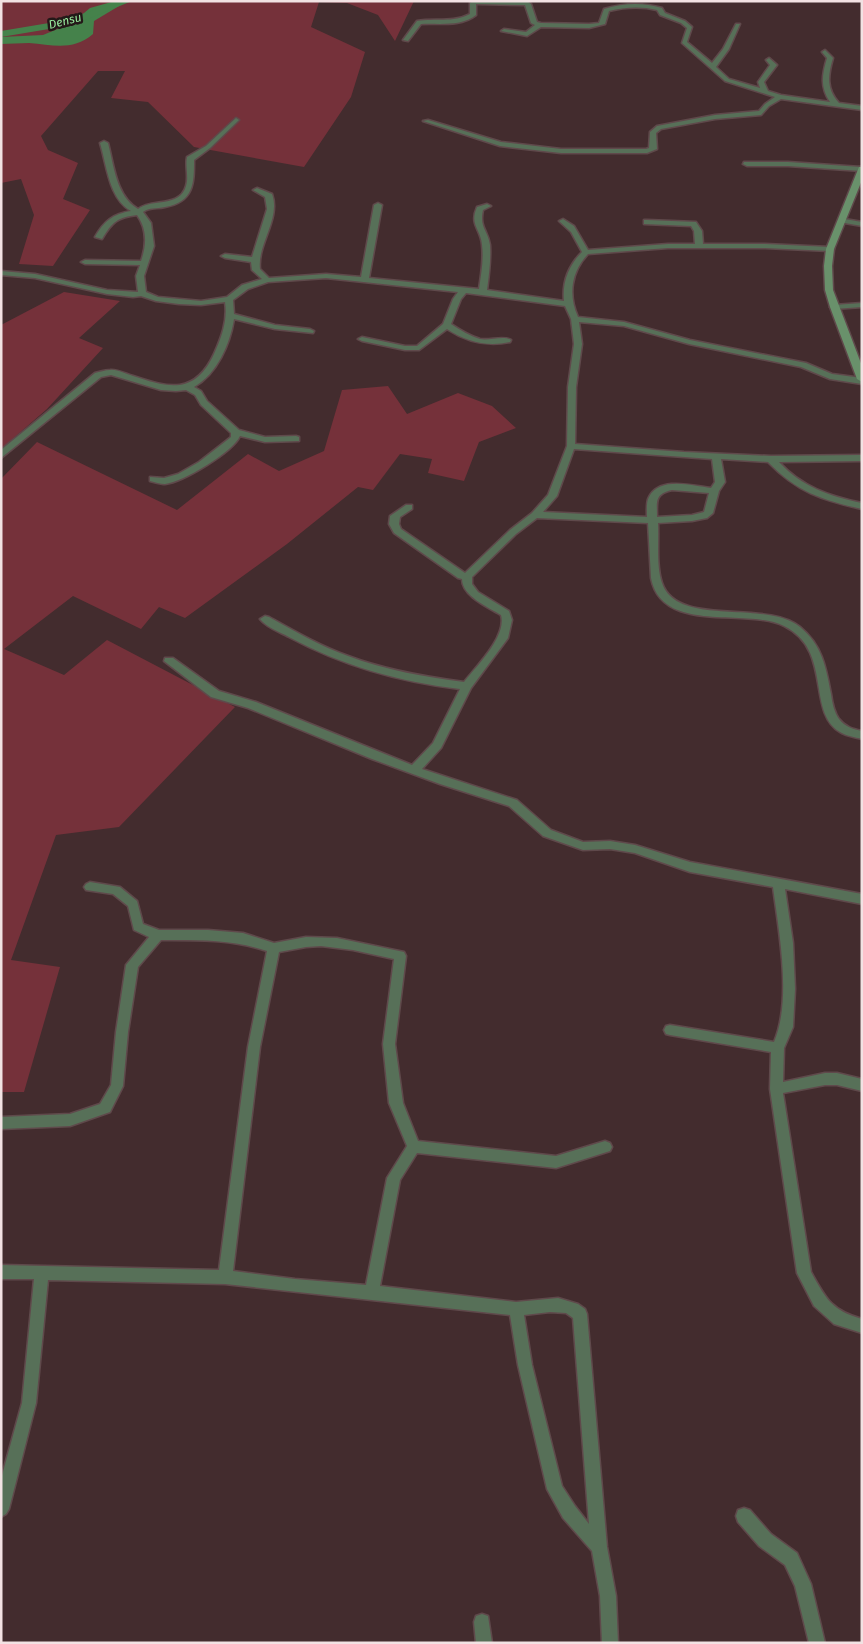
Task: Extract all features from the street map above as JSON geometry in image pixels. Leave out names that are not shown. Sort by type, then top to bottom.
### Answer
[{"type":"street","points":[[530,11],[534,6],[534,1]]},
{"type":"street","points":[[406,40],[419,22],[468,19],[473,15],[473,3],[479,2],[524,2],[528,4],[534,23],[540,25],[589,26],[602,24],[606,10],[621,5],[652,6],[660,9],[662,14],[683,22],[690,28],[684,42],[727,80],[780,96],[862,108]]},
{"type":"street","points":[[504,31],[527,34],[540,25]]},
{"type":"street","points":[[712,68],[726,49],[738,25]]},
{"type":"street","points":[[825,52],[830,58],[824,82],[829,97],[837,105]]},
{"type":"street","points":[[765,92],[761,82],[774,65],[769,60]]},
{"type":"street","points":[[426,120],[500,144],[562,151],[646,151],[652,149],[653,132],[659,127],[715,117],[761,112],[780,96]]},
{"type":"street","points":[[99,237],[104,228],[119,215],[166,205],[182,198],[190,186],[190,159],[208,146],[236,120]]},
{"type":"street","points":[[104,143],[118,194],[128,206],[139,212],[147,223],[150,246],[140,276],[142,293]]},
{"type":"street","points":[[575,319],[624,324],[689,342],[803,365],[830,376],[862,380],[829,290],[830,249],[862,169],[788,164],[747,164]]},
{"type":"street","points":[[257,190],[269,196],[271,210],[255,260],[256,270],[267,280]]},
{"type":"street","points":[[365,279],[378,205]]},
{"type":"street","points":[[483,292],[487,262],[486,242],[476,221],[480,209],[487,206]]},
{"type":"street","points":[[842,220],[862,224]]},
{"type":"street","points":[[563,221],[570,225],[586,252]]},
{"type":"street","points":[[647,222],[684,222],[693,224],[698,231],[699,246]]},
{"type":"street","points":[[409,507],[395,516],[394,524],[397,531],[453,572],[461,576],[467,576],[513,532],[535,515],[552,496],[571,446],[572,387],[578,344],[575,319],[568,304],[569,280],[577,261],[586,252],[699,246],[765,246],[830,249]]},
{"type":"street","points":[[226,256],[255,260]]},
{"type":"street","points":[[85,262],[145,262]]},
{"type":"street","points":[[1,273],[35,276],[107,292],[133,295],[142,293],[156,299],[180,302],[201,303],[229,299],[244,287],[267,280],[326,276],[483,292],[568,304]]},
{"type":"street","points":[[362,339],[405,348],[420,348],[447,326],[457,299],[464,290]]},
{"type":"street","points":[[1,455],[98,374],[103,372],[111,372],[162,389],[189,388],[203,381],[220,351],[232,316],[229,299]]},
{"type":"street","points":[[834,307],[862,305]]},
{"type":"street","points":[[232,316],[275,327],[310,332]]},
{"type":"street","points":[[447,326],[464,337],[481,342],[507,340]]},
{"type":"street","points":[[189,388],[198,393],[204,403],[236,432],[256,438],[283,441],[296,439]]},
{"type":"street","points":[[154,478],[165,482],[201,465],[236,438],[236,432]]},
{"type":"street","points":[[571,446],[716,457],[771,459],[862,458]]},
{"type":"street","points":[[535,515],[652,519],[704,516],[711,506],[714,492],[720,482],[716,457]]},
{"type":"street","points":[[771,459],[788,478],[807,491],[862,506]]},
{"type":"street","points":[[714,492],[674,488],[662,490],[652,499],[657,584],[667,598],[685,608],[701,612],[761,617],[787,623],[811,643],[819,658],[832,719],[844,730],[862,735]]},
{"type":"street","points":[[414,770],[437,745],[467,686],[503,638],[507,620],[505,613],[475,594],[467,585],[467,576]]},
{"type":"street","points":[[265,619],[327,652],[364,665],[427,681],[467,686]]},
{"type":"street","points":[[169,661],[215,694],[252,705],[414,770],[513,803],[547,833],[583,846],[610,846],[635,849],[690,867],[862,899]]},
{"type":"street","points":[[778,883],[787,943],[789,989],[787,1027],[778,1048],[776,1089],[804,1273],[819,1301],[839,1319],[862,1326]]},
{"type":"street","points":[[90,887],[116,890],[133,904],[138,927],[158,935],[208,935],[243,938],[274,948],[289,943],[325,940],[366,947],[400,956],[389,1044],[396,1103],[414,1147]]},
{"type":"street","points":[[1,1123],[70,1120],[105,1108],[117,1086],[122,1032],[132,965],[158,935]]},
{"type":"street","points":[[224,1277],[254,1047],[274,948]]},
{"type":"street","points":[[670,1030],[778,1048]]},
{"type":"street","points":[[776,1089],[825,1079],[837,1079],[862,1085]]},
{"type":"street","points":[[414,1147],[556,1162],[605,1147]]},
{"type":"street","points":[[372,1292],[394,1178],[414,1147]]},
{"type":"street","points":[[1,1272],[224,1277],[295,1286],[372,1292],[516,1310],[556,1304],[572,1306],[580,1314],[599,1547],[608,1596],[610,1643]]},
{"type":"street","points":[[1,1509],[29,1402],[42,1274]]},
{"type":"street","points":[[516,1310],[526,1366],[555,1489],[569,1512],[599,1547]]},
{"type":"street","points":[[744,1516],[765,1540],[791,1559],[812,1613],[817,1643]]},
{"type":"street","points":[[482,1622],[484,1643]]},
{"type":"shaded area","points":[[1,1],[414,1],[395,41],[378,15],[347,3],[319,2],[311,27],[365,52],[351,97],[304,167],[194,147],[148,102],[111,98],[125,71],[98,71],[41,136],[48,150],[78,163],[63,199],[90,210],[53,266],[19,264],[34,215],[21,179],[1,183]]},
{"type":"shaded area","points":[[115,1],[131,1],[124,3],[94,21],[93,34],[78,43],[63,46],[29,43],[1,44],[1,37],[43,35],[72,23],[90,8]]},
{"type":"shaded area","points":[[64,292],[120,301],[79,338],[103,348],[47,409],[1,449],[1,325]]},
{"type":"shaded area","points":[[388,386],[407,414],[458,393],[492,406],[516,428],[479,442],[464,481],[428,473],[432,459],[400,454],[373,490],[358,487],[287,544],[185,618],[159,607],[141,629],[73,596],[4,649],[64,675],[107,640],[235,707],[119,827],[56,835],[11,960],[60,967],[24,1092],[1,1092],[1,479],[37,442],[177,510],[248,454],[279,471],[324,451],[342,390]]},
{"type":"waterway","name":"Densu","points":[[1,34],[69,23],[127,1]]}]
